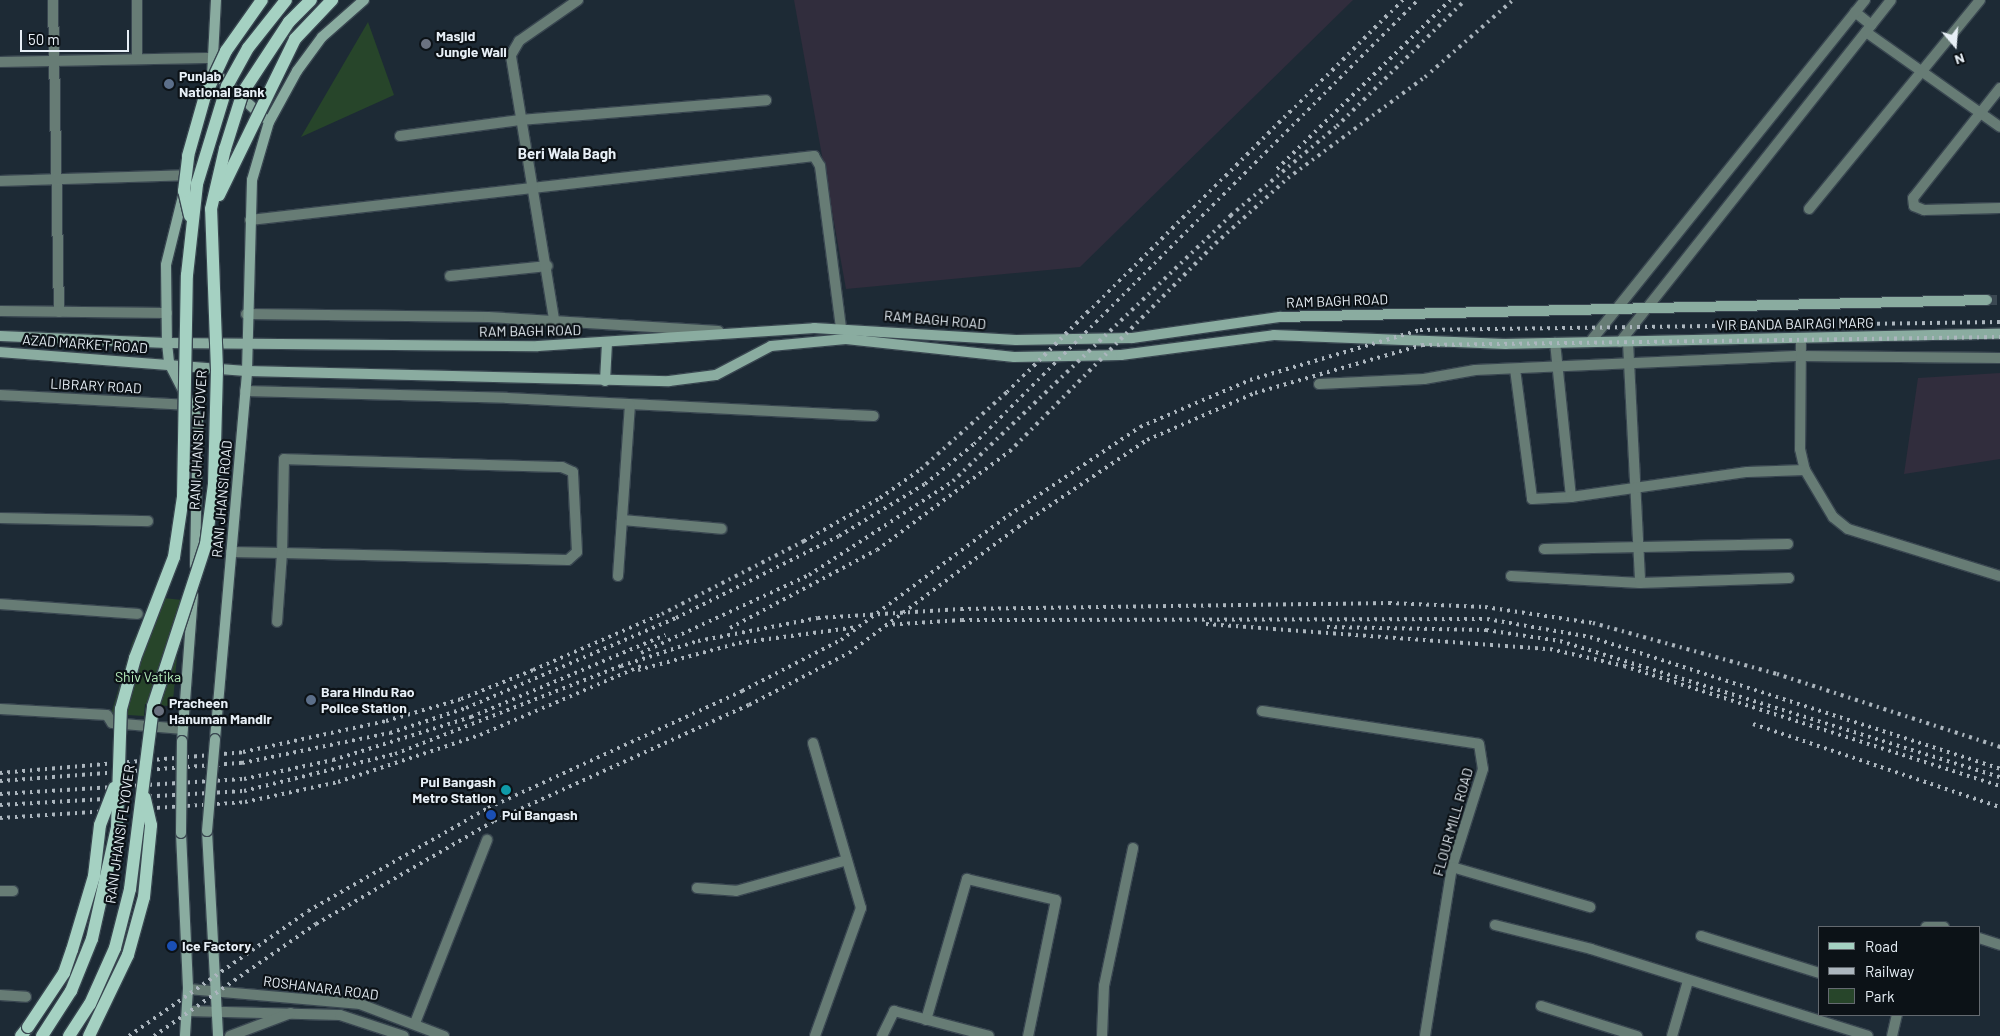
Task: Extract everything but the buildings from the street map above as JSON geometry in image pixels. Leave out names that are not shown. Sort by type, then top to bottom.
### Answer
[{"type":"main road","name":"RANI JHANSI ROAD","points":[[185,1036],[188,989],[180,833],[182,741],[198,527],[198,420],[169,363],[166,265],[214,71],[216,0]]},
{"type":"main road","points":[[192,226],[184,191],[197,120],[226,52],[262,0]]},
{"type":"main road","name":"RANI JHANSI FLYOVER","points":[[42,1036],[72,991],[92,940],[109,879],[119,777],[122,709],[135,658],[174,557],[183,497],[192,226],[197,184],[226,86],[248,48],[286,0]]},
{"type":"main road","name":"RANI JHANSI FLYOVER","points":[[69,1036],[90,1004],[115,948],[130,889],[153,706],[198,575],[214,484],[217,370],[212,209],[243,92],[289,22],[311,0]]},
{"type":"main road","points":[[212,209],[295,39],[332,0]]},
{"type":"main road","name":"RANI JHANSI ROAD","points":[[218,1036],[218,990],[207,831],[247,371],[246,314],[252,180],[269,122],[322,37],[364,0]]},
{"type":"main road","points":[[214,71],[269,122]]},
{"type":"main road","name":"VIR BANDA BAIRAGI MARG","points":[[1620,307],[1987,300]]},
{"type":"main road","name":"RAM BAGH ROAD","points":[[248,344],[538,346],[776,328],[841,328],[1016,340],[1132,338],[1280,317],[1620,307]]},
{"type":"main road","points":[[771,346],[776,328]]},
{"type":"main road","name":"VIR BANDA BAIRAGI MARG","points":[[1590,342],[2000,334]]},
{"type":"main road","name":"RAM BAGH ROAD","points":[[247,371],[605,381],[702,378],[771,346],[846,339],[1014,357],[1121,355],[1274,335],[1555,343],[1590,342]]},
{"type":"main road","name":"AZAD MARKET ROAD","points":[[0,336],[167,343],[248,344]]},
{"type":"main road","points":[[605,381],[607,342]]},
{"type":"main road","name":"AZAD MARKET ROAD","points":[[0,352],[169,363],[247,371]]},
{"type":"main road","points":[[21,1036],[64,973],[94,876],[100,825],[119,777]]},
{"type":"main road","points":[[89,1036],[128,955],[144,897],[151,825],[143,788]]},
{"type":"street","points":[[53,0],[58,178],[59,312]]},
{"type":"street","points":[[137,0],[137,58]]},
{"type":"street","points":[[554,319],[536,190],[520,120],[511,62],[514,47],[578,0]]},
{"type":"street","points":[[1590,342],[1620,307],[1864,0]]},
{"type":"street","points":[[1640,583],[1640,547],[1630,363],[1624,342],[1649,306],[1891,0]]},
{"type":"street","points":[[1808,209],[1980,0]]},
{"type":"street","points":[[1855,12],[1868,29],[1919,74],[1977,116],[2000,127]]},
{"type":"street","points":[[0,62],[54,58],[214,58]]},
{"type":"street","points":[[2000,88],[1920,186],[1914,206],[1924,210],[2000,208]]},
{"type":"street","points":[[400,136],[520,120],[766,100]]},
{"type":"street","points":[[250,220],[536,190],[814,156],[820,166],[841,328]]},
{"type":"street","points":[[0,181],[188,175]]},
{"type":"street","points":[[450,276],[547,266]]},
{"type":"street","points":[[0,311],[167,313]]},
{"type":"street","points":[[246,314],[554,319],[733,331]]},
{"type":"street","points":[[1801,338],[1800,449],[1804,470],[1833,518],[1848,529],[2000,576]]},
{"type":"street","points":[[1555,343],[1571,498]]},
{"type":"street","points":[[1319,384],[1515,369],[1801,356],[2000,358]]},
{"type":"street","points":[[1515,369],[1532,499],[1571,498],[1747,472],[1804,470]]},
{"type":"street","points":[[245,392],[630,404],[874,416]]},
{"type":"street","name":"LIBRARY ROAD","points":[[0,395],[191,405]]},
{"type":"street","points":[[618,576],[630,404]]},
{"type":"street","points":[[231,552],[282,552],[568,560],[577,552],[573,472],[562,467],[284,460],[282,552],[277,622]]},
{"type":"street","points":[[0,518],[148,521]]},
{"type":"street","points":[[622,520],[722,529]]},
{"type":"street","points":[[1544,549],[1788,544]]},
{"type":"street","points":[[1511,576],[1640,583],[1789,578]]},
{"type":"street","points":[[0,604],[138,614]]},
{"type":"street","points":[[0,709],[107,715],[112,723],[183,729]]},
{"type":"street","name":"FLOUR MILL ROAD","points":[[1262,711],[1479,744],[1483,769],[1452,867],[1425,1036]]},
{"type":"street","points":[[813,743],[861,908],[815,1036]]},
{"type":"street","points":[[415,1023],[487,840]]},
{"type":"street","points":[[1102,1036],[1104,986],[1132,848]]},
{"type":"street","points":[[697,888],[736,890],[847,860]]},
{"type":"street","points":[[1452,867],[1590,907]]},
{"type":"street","points":[[926,1020],[967,879],[1056,900],[1028,1036]]},
{"type":"street","points":[[0,891],[13,891]]},
{"type":"street","points":[[1495,925],[1591,949],[1868,1036]]},
{"type":"street","points":[[1702,936],[1818,973]]},
{"type":"street","points":[[1980,938],[2000,945]]},
{"type":"street","points":[[1672,1036],[1688,981]]},
{"type":"street","name":"ROSHANARA ROAD","points":[[188,989],[218,990],[360,1004],[415,1023],[444,1036]]},
{"type":"street","points":[[0,995],[26,997]]},
{"type":"street","points":[[1541,1006],[1638,1036]]},
{"type":"street","name":"ROSHANARA ROAD","points":[[188,1011],[294,1011],[356,1018],[404,1036]]},
{"type":"street","points":[[230,1036],[294,1011]]},
{"type":"street","points":[[882,1036],[894,1011],[989,1036]]},
{"type":"street","points":[[1892,1036],[1897,1016]]},
{"type":"shaded area","points":[[794,0],[1353,0],[1080,267],[846,289]]},
{"type":"shaded area","points":[[2000,373],[2000,459],[1904,474],[1918,378]]},
{"type":"green space","points":[[368,22],[394,95],[301,137]]},
{"type":"green space","name":"Shiv Vatika","points":[[154,597],[182,600],[173,701],[168,701],[168,706],[145,704],[144,716],[111,714],[132,643]]},
{"type":"tunnel","points":[[1987,300],[2000,300]]},
{"type":"railway","points":[[0,773],[243,752],[386,721],[461,699],[533,670],[662,614],[804,541],[880,498],[921,469],[1007,392],[1403,0]]},
{"type":"railway","points":[[0,781],[242,763],[390,733],[466,708],[676,618],[839,536],[925,484],[974,444],[1418,0]]},
{"type":"railway","points":[[1277,169],[1450,0]]},
{"type":"railway","points":[[641,653],[809,575],[953,481],[1231,215],[1337,126],[1465,0]]},
{"type":"railway","points":[[730,628],[877,550],[1010,451],[1216,243],[1288,178],[1425,77],[1513,0]]},
{"type":"railway","points":[[129,1036],[308,911],[488,808],[742,691],[841,640],[1009,515],[1140,427],[1250,380],[1420,330],[2000,322]]},
{"type":"railway","points":[[154,1036],[316,924],[494,821],[749,705],[849,653],[1018,527],[1147,440],[1255,393],[1422,345],[2000,337]]},
{"type":"railway","points":[[0,805],[244,791],[395,754],[621,666],[698,641],[818,618],[961,609],[1389,603],[1485,607],[1593,623],[1777,674],[2000,747]]},
{"type":"railway","points":[[885,625],[962,620],[1487,619],[1590,637],[2000,769]]},
{"type":"railway","points":[[1206,624],[1550,649],[1624,666],[2000,786]]},
{"type":"railway","points":[[638,670],[739,643],[858,627]]},
{"type":"railway","points":[[1327,627],[1486,630],[1560,641],[2000,777]]},
{"type":"railway","points":[[0,794],[244,779],[333,760],[471,717],[665,635]]},
{"type":"railway","points":[[0,818],[245,802],[338,782],[480,735],[643,665]]},
{"type":"railway","points":[[1753,724],[2000,807]]},
{"type":"place","name":"Masjid Jungle Wali","points":[[426,44]]},
{"type":"place","name":"Punjab National Bank","points":[[169,84]]},
{"type":"place","name":"Bara Hindu Rao Police Station","points":[[311,700]]},
{"type":"place","name":"Pracheen Hanuman Mandir","points":[[159,711]]},
{"type":"place","name":"Pul Bangash Metro Station","points":[[506,790]]},
{"type":"place","name":"Pul Bangash","points":[[491,815]]},
{"type":"place","name":"Ice Factory","points":[[172,946]]},
{"type":"district","name":"Beri Wala Bagh","points":[[567,154]]}]
